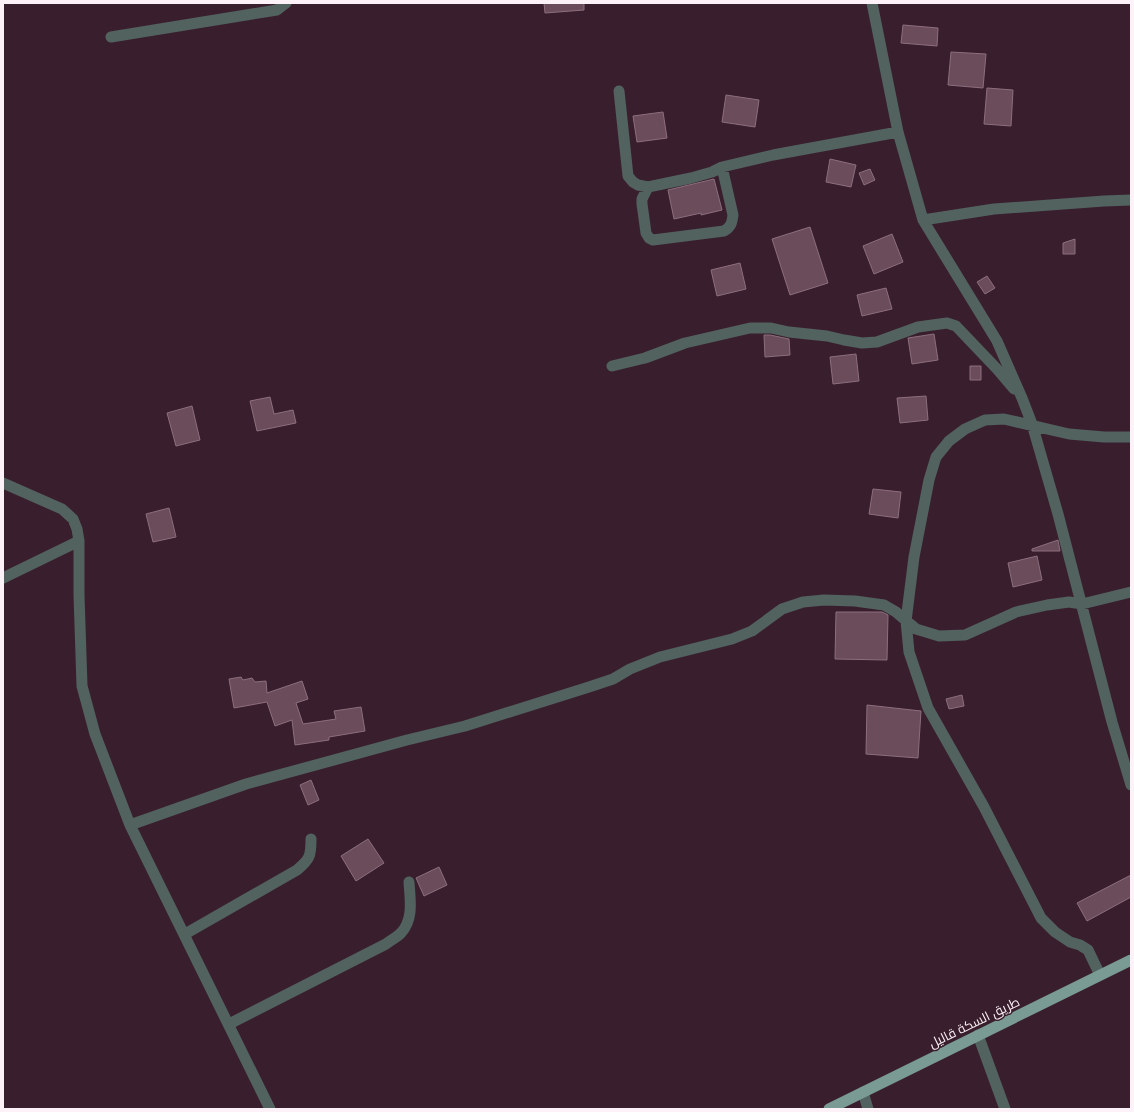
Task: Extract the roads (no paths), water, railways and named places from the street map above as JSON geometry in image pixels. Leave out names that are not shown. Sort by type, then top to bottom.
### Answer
[{"type":"main road","name":"طريق السكة قاليل","points":[[829,1109],[1131,960]]},
{"type":"street","points":[[111,37],[277,10],[286,3]]},
{"type":"street","points":[[872,3],[898,132],[923,220],[997,341],[1032,424],[1058,514],[1112,722],[1131,785]]},
{"type":"street","points":[[620,91],[628,176],[638,185],[648,187],[712,172],[722,167],[773,154],[898,132]]},
{"type":"street","points":[[648,187],[642,199],[642,204],[646,233],[652,240],[724,232],[730,228],[733,215],[722,167]]},
{"type":"street","points":[[923,220],[994,209],[1131,200]]},
{"type":"street","points":[[612,366],[645,358],[686,343],[750,328],[771,328],[788,332],[827,336],[862,343],[877,342],[918,327],[947,323],[956,326],[1022,398]]},
{"type":"street","points":[[1100,975],[1088,950],[1080,945],[1070,942],[1055,932],[1040,918],[984,807],[928,708],[909,652],[906,621],[914,557],[929,480],[936,457],[949,441],[965,429],[985,420],[1004,419],[1032,424],[1069,434],[1131,438]]},
{"type":"street","points":[[3,483],[62,509],[73,519],[77,529],[79,541],[82,686],[96,734],[130,825],[270,1109]]},
{"type":"street","points":[[3,578],[79,541]]},
{"type":"street","points":[[130,825],[246,784],[465,726],[589,687],[613,679],[630,669],[660,658],[732,639],[752,631],[782,609],[803,602],[824,600],[855,601],[884,605],[896,612],[916,629],[939,636],[965,635],[1016,612],[1047,604],[1069,602],[1082,604],[1131,592]]},
{"type":"street","points":[[185,934],[297,870],[305,863],[311,854],[311,839]]},
{"type":"street","points":[[229,1024],[386,944],[401,934],[408,924],[410,911],[409,882]]},
{"type":"street","points":[[978,1035],[1005,1109]]},
{"type":"street","points":[[863,1092],[868,1109]]}]
